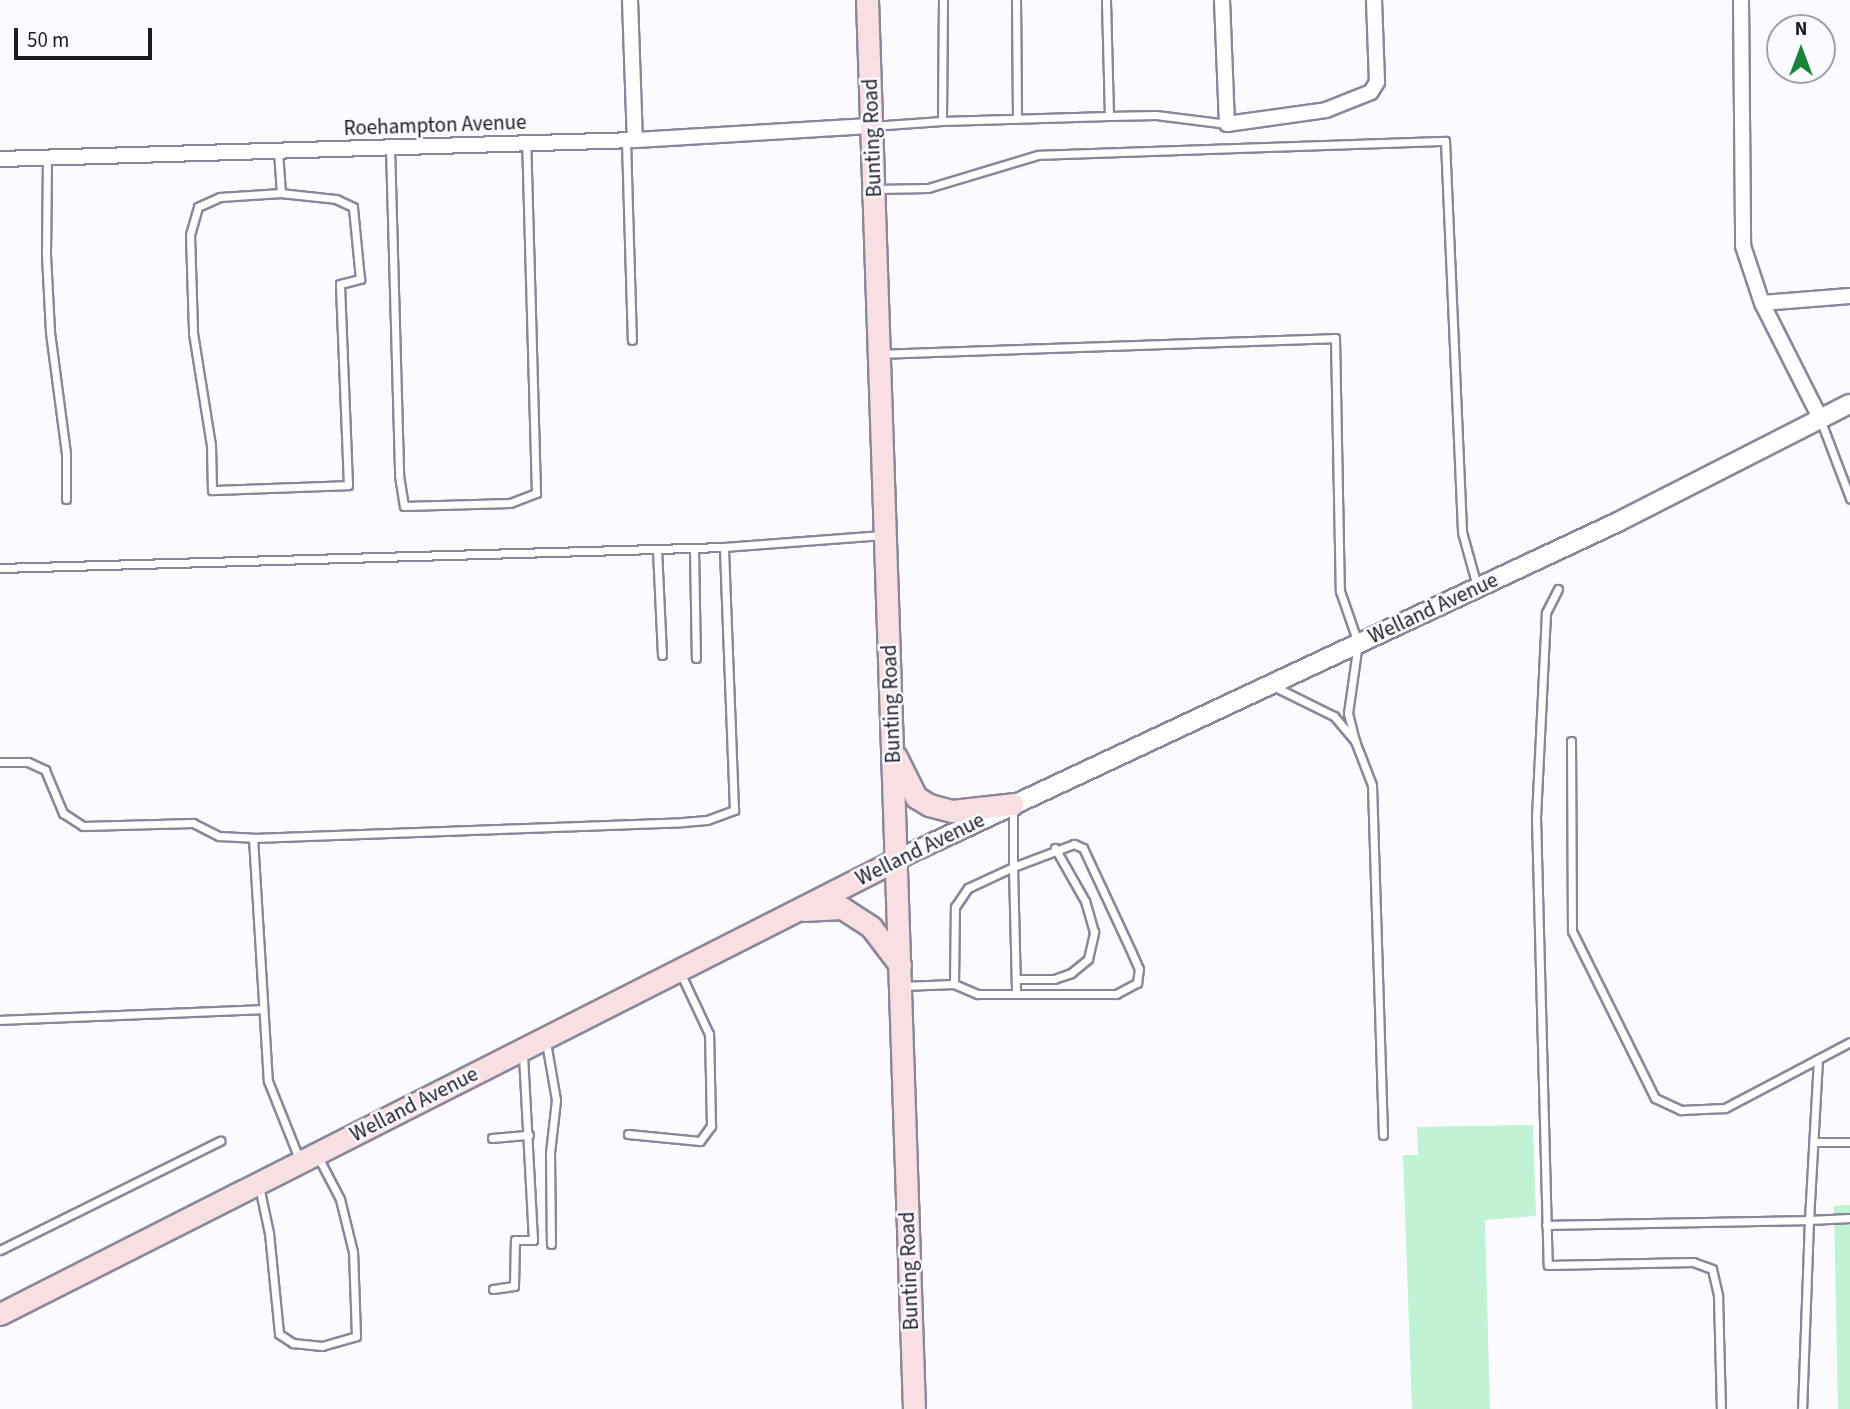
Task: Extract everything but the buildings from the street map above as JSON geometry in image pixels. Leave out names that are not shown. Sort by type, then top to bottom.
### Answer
[{"type":"main road","name":"Bunting Road","points":[[867,0],[914,1409]]},
{"type":"main road","points":[[892,749],[916,797],[929,805],[952,811],[1013,804]]},
{"type":"main road","name":"Welland Avenue","points":[[0,1314],[896,860]]},
{"type":"main road","points":[[795,910],[842,908],[871,927],[900,976]]},
{"type":"street","points":[[630,0],[631,140]]},
{"type":"street","points":[[1222,0],[1227,124],[1326,110],[1371,92],[1377,82],[1374,0]]},
{"type":"street","points":[[1741,0],[1743,246],[1762,303],[1820,418]]},
{"type":"street","name":"Roehampton Avenue","points":[[0,159],[631,140],[871,126]]},
{"type":"street","points":[[1762,303],[1850,296]]},
{"type":"street","name":"Welland Avenue","points":[[896,860],[1618,522],[1850,404]]},
{"type":"lane","points":[[942,121],[943,0]]},
{"type":"lane","points":[[1016,0],[1017,119]]},
{"type":"lane","points":[[1106,0],[1110,116]]},
{"type":"lane","points":[[871,126],[942,121],[1156,115],[1227,124]]},
{"type":"lane","points":[[631,140],[632,340]]},
{"type":"lane","points":[[874,189],[928,188],[1038,155],[1445,141],[1462,532],[1478,587]]},
{"type":"lane","points":[[390,147],[399,475],[404,506],[510,503],[536,493],[526,143]]},
{"type":"lane","points":[[278,150],[281,193]]},
{"type":"lane","points":[[47,157],[50,332],[66,454],[66,499]]},
{"type":"lane","points":[[281,193],[335,199],[353,207],[360,279],[340,284],[348,485],[212,490],[211,446],[193,333],[190,235],[198,207],[220,197],[281,193]]},
{"type":"lane","points":[[879,354],[1335,338],[1340,591],[1358,642],[1348,713],[1355,741],[1372,785],[1383,1135]]},
{"type":"lane","points":[[1820,418],[1850,498]]},
{"type":"lane","points":[[0,568],[724,547],[885,535]]},
{"type":"lane","points":[[0,762],[28,762],[45,770],[63,813],[83,826],[193,823],[219,835],[253,838],[707,821],[733,810],[724,547]]},
{"type":"lane","points":[[694,548],[696,659]]},
{"type":"lane","points":[[657,549],[662,655]]},
{"type":"lane","points":[[1558,589],[1546,613],[1536,817],[1548,1265],[1693,1262],[1712,1269],[1718,1296],[1721,1409]]},
{"type":"lane","points":[[1269,684],[1334,716],[1355,741]]},
{"type":"lane","points":[[1571,741],[1572,931],[1655,1098],[1681,1110],[1725,1108],[1850,1042]]},
{"type":"lane","points":[[1013,804],[1016,995]]},
{"type":"lane","points":[[253,838],[268,1081],[308,1158],[340,1199],[353,1252],[355,1336],[322,1346],[292,1343],[279,1334],[270,1233],[258,1182]]},
{"type":"lane","points":[[900,976],[954,984],[978,995],[1116,994],[1137,983],[1139,969],[1083,848],[1074,844],[1055,848],[968,888],[955,907],[954,984]]},
{"type":"lane","points":[[1016,979],[1054,979],[1071,973],[1087,959],[1094,932],[1085,901],[1055,848]]},
{"type":"lane","points":[[628,1134],[700,1141],[711,1126],[709,1034],[679,969]]},
{"type":"lane","points":[[0,1020],[262,1009]]},
{"type":"lane","points":[[545,1038],[556,1100],[550,1153],[551,1244]]},
{"type":"lane","points":[[493,1289],[514,1286],[515,1240],[533,1240],[522,1049]]},
{"type":"lane","points":[[1802,1409],[1818,1059]]},
{"type":"lane","points":[[492,1138],[529,1135]]},
{"type":"lane","points":[[0,1250],[220,1141]]},
{"type":"lane","points":[[1816,1142],[1850,1142]]},
{"type":"lane","points":[[1546,1226],[1850,1218]]},
{"type":"green space","points":[[1533,1125],[1536,1216],[1485,1220],[1490,1409],[1412,1409],[1403,1155],[1418,1155],[1417,1127]]},
{"type":"green space","points":[[1850,1205],[1850,1409],[1838,1409],[1834,1206]]}]
